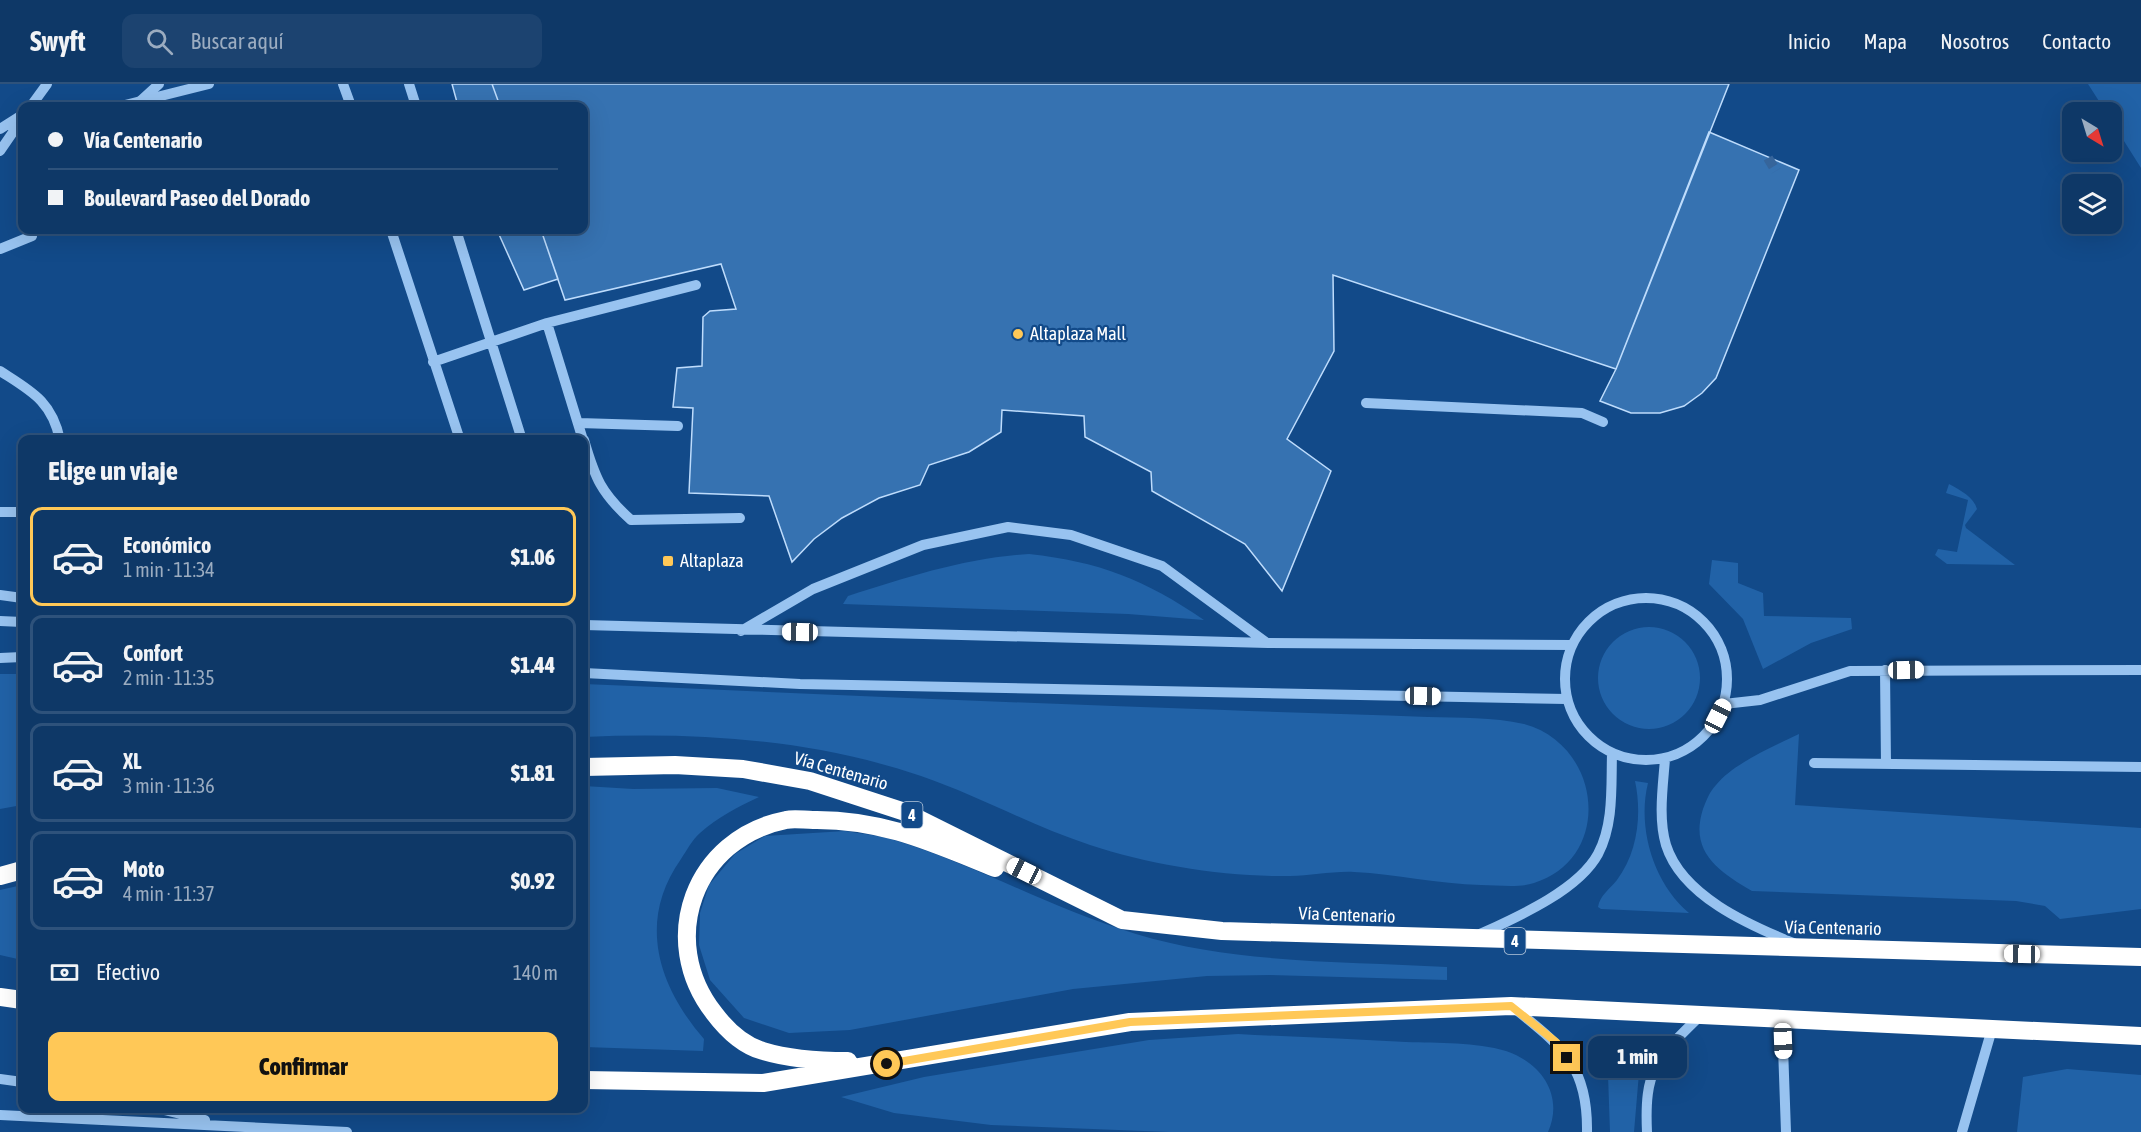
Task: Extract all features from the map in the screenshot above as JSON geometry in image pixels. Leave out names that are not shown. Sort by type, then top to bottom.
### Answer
[{"type":"highway","name":"Vía Centenario","points":[[588,767],[675,765],[743,768],[810,781],[905,812],[1122,920],[1222,932],[2141,957]]},
{"type":"highway","points":[[907,1060],[827,1061],[762,1051],[728,1031],[704,1001],[698,993],[685,947],[687,914],[708,868],[738,838],[786,820],[836,820],[903,831],[1122,920]]},
{"type":"highway","points":[[0,877],[18,872]]},
{"type":"highway","points":[[0,997],[18,999]]},
{"type":"highway","points":[[588,1080],[763,1083],[1130,1022],[1511,1006],[2141,1036]]},
{"type":"street","points":[[34,102],[47,84]]},
{"type":"street","points":[[139,102],[159,84]]},
{"type":"street","points":[[137,102],[208,84]]},
{"type":"street","points":[[343,84],[350,102]]},
{"type":"street","points":[[409,84],[415,102]]},
{"type":"street","points":[[0,129],[18,119]]},
{"type":"street","points":[[0,151],[18,123]]},
{"type":"street","points":[[392,234],[458,435]]},
{"type":"street","points":[[457,234],[520,435]]},
{"type":"street","points":[[0,249],[32,236]]},
{"type":"street","points":[[433,362],[547,322],[696,285]]},
{"type":"street","points":[[547,322],[583,435]]},
{"type":"street","points":[[0,371],[42,399],[57,422],[59,435]]},
{"type":"street","points":[[1366,403],[1582,413],[1603,422]]},
{"type":"street","points":[[579,423],[678,426]]},
{"type":"street","points":[[588,455],[593,474],[610,501],[632,520],[740,518]]},
{"type":"street","points":[[0,512],[18,512]]},
{"type":"street","points":[[741,631],[813,589],[923,545],[1008,527],[1071,535],[1162,566],[1268,643]]},
{"type":"street","points":[[0,595],[18,597]]},
{"type":"street","points":[[1638,598],[1660,599],[1686,608],[1708,625],[1722,649],[1728,676],[1724,704],[1711,729],[1691,747],[1665,759],[1638,761],[1612,754],[1591,741],[1581,728],[1566,699],[1565,672],[1572,645],[1583,628],[1599,613],[1618,603],[1638,598]]},
{"type":"street","points":[[0,621],[18,622]]},
{"type":"street","points":[[588,625],[741,631],[1268,643],[1572,645]]},
{"type":"street","points":[[0,658],[18,657]]},
{"type":"street","points":[[1885,670],[1886,764]]},
{"type":"street","points":[[1724,704],[1760,700],[1850,671],[2141,670]]},
{"type":"street","points":[[588,673],[800,684],[1566,699]]},
{"type":"street","points":[[1469,940],[1529,912],[1571,884],[1598,854],[1610,816],[1612,754]]},
{"type":"street","points":[[1665,759],[1662,807],[1666,845],[1680,873],[1718,906],[1756,928],[1808,948]]},
{"type":"street","points":[[1814,763],[2141,767]]},
{"type":"street","points":[[1511,1006],[1556,1042],[1578,1073],[1587,1102],[1587,1132]]},
{"type":"street","points":[[1647,1132],[1645,1096],[1652,1069],[1667,1048],[1701,1015]]},
{"type":"street","points":[[1782,1019],[1786,1132]]},
{"type":"street","points":[[1962,1132],[1992,1029]]},
{"type":"street","points":[[0,1079],[18,1081]]},
{"type":"street","points":[[177,1113],[231,1126]]},
{"type":"street","points":[[0,1115],[347,1132]]},
{"type":"shaded area","points":[[2088,84],[2141,84],[2141,168],[2122,138],[2122,102],[2100,102]]},
{"type":"shaded area","points":[[1949,484],[1966,494],[1977,509],[1965,525],[1966,528],[2015,565],[1947,564],[1935,555],[1938,549],[1957,552],[1968,500],[1946,493]]},
{"type":"shaded area","points":[[1029,554],[1078,562],[1121,575],[1141,583],[1204,620],[1128,614],[843,604],[848,596],[937,569],[1005,556]]},
{"type":"shaded area","points":[[1712,560],[1738,563],[1738,583],[1763,593],[1764,616],[1851,618],[1852,629],[1811,643],[1763,669],[1743,619],[1709,584]]},
{"type":"shaded area","points":[[1649,627],[1668,631],[1685,642],[1696,659],[1700,678],[1696,697],[1685,714],[1668,725],[1649,729],[1630,725],[1613,714],[1602,697],[1598,678],[1602,659],[1613,642],[1630,631]]},
{"type":"shaded area","points":[[0,674],[18,674],[18,806],[0,809]]},
{"type":"shaded area","points":[[588,684],[1500,720],[1524,724],[1550,736],[1570,754],[1583,777],[1588,802],[1587,827],[1577,851],[1560,870],[1534,883],[1522,885],[1465,884],[1354,872],[1265,876],[1214,872],[1163,864],[1090,845],[921,776],[880,763],[796,746],[754,741],[712,737],[588,737]]},
{"type":"shaded area","points":[[1799,734],[1795,805],[2141,828],[2141,909],[2060,919],[2045,906],[2016,901],[1752,891],[1718,868],[1704,849],[1700,837],[1703,809],[1714,787],[1733,769]]},
{"type":"shaded area","points":[[1635,781],[1648,783],[1645,818],[1647,836],[1657,870],[1676,901],[1689,913],[1598,907],[1603,896],[1624,869],[1634,845],[1638,819]]},
{"type":"shaded area","points":[[588,786],[633,789],[717,788],[759,797],[721,817],[697,836],[667,882],[660,906],[657,929],[659,952],[665,975],[688,1019],[704,1039],[703,1051],[588,1047]]},
{"type":"shaded area","points":[[845,831],[888,838],[925,850],[1105,924],[1174,944],[1290,960],[1447,967],[1447,980],[1270,975],[1207,976],[1073,989],[850,1030],[789,1033],[744,1018],[710,980],[699,945],[700,913],[709,885],[735,854],[765,836]]},
{"type":"shaded area","points":[[18,886],[18,959],[0,955],[0,890]]},
{"type":"shaded area","points":[[1238,1034],[1457,1044],[1506,1051],[1530,1064],[1546,1082],[1553,1106],[1552,1119],[1548,1132],[1169,1132],[991,1125],[894,1113],[841,1097],[924,1077],[1149,1040]]},
{"type":"shaded area","points":[[1593,1044],[1652,1048],[1639,1073],[1634,1132],[1610,1132],[1608,1075]]},
{"type":"shaded area","points":[[2067,1069],[2141,1075],[2141,1132],[2017,1132],[2023,1077]]},
{"type":"building","points":[[452,84],[492,84],[499,102],[457,102]]},
{"type":"building","name":"Altaplaza Mall","points":[[492,84],[1729,84],[1616,369],[1333,275],[1334,351],[1287,439],[1331,471],[1282,591],[1245,544],[1152,491],[1151,472],[1085,437],[1084,416],[1002,410],[1001,432],[969,452],[929,465],[920,485],[879,498],[842,518],[814,539],[792,562],[769,496],[689,493],[693,408],[673,407],[677,368],[702,366],[703,317],[710,311],[736,309],[721,264],[565,300],[542,234],[588,234],[588,102],[499,102]]},
{"type":"building","points":[[1709,132],[1799,170],[1716,378],[1702,393],[1684,406],[1660,413],[1631,413],[1600,401],[1616,369]]},
{"type":"building","points":[[499,234],[542,234],[558,279],[524,290]]},
{"type":"tunnel","points":[[1768,158],[1776,171]]},
{"type":"place","name":"Altaplaza Mall","points":[[1018,334]]},
{"type":"place","name":"Altaplaza","points":[[668,561]]},
{"type":"route","points":[[887,1064],[1130,1022],[1511,1006],[1556,1042],[1567,1058]]}]
